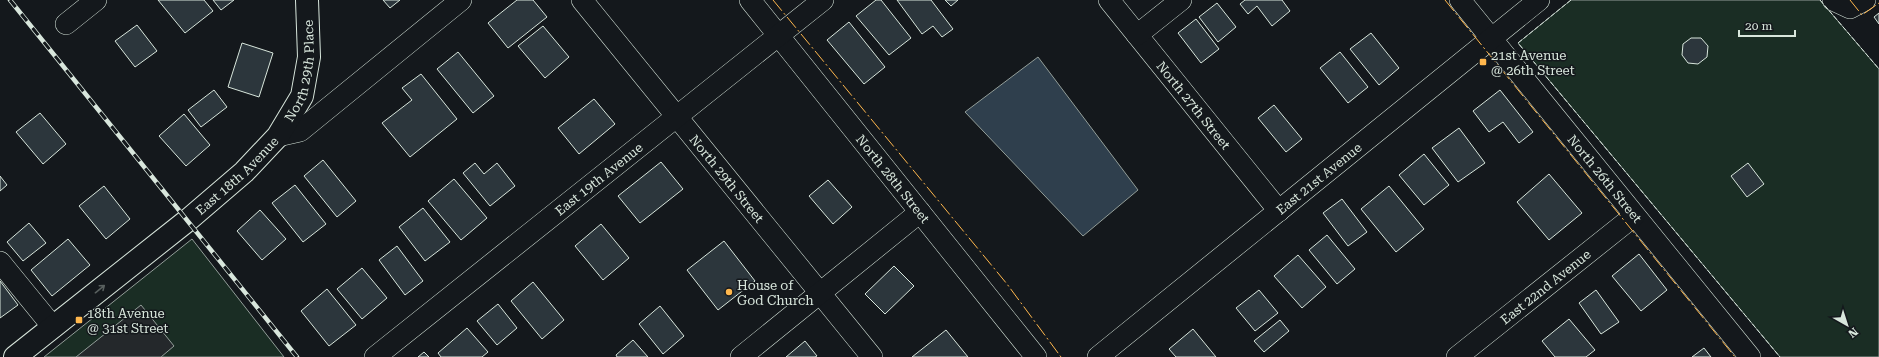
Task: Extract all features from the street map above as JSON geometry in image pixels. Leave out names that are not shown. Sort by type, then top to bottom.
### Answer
[{"type":"main road","name":"North 29th Place","points":[[278,136],[302,96],[309,57],[307,0]]},
{"type":"main road","name":"East 18th Avenue","points":[[15,357],[188,220],[244,172],[278,136]]},
{"type":"street","points":[[66,24],[96,0]]},
{"type":"street","name":"East 18th Avenue","points":[[278,136],[300,131],[461,0]]},
{"type":"street","name":"North 29th Street","points":[[582,0],[872,357]]},
{"type":"street","name":"North 28th Street","points":[[750,0],[1036,357]]},
{"type":"street","name":"East 19th Avenue","points":[[375,357],[823,0]]},
{"type":"street","name":"North 27th Street","points":[[1109,0],[1279,211]]},
{"type":"street","points":[[1137,35],[1180,0]]},
{"type":"street","name":"North 26th Street","points":[[1460,0],[1750,357]]},
{"type":"street","name":"East 21st Avenue","points":[[1098,357],[1539,0]]},
{"type":"street","points":[[741,357],[920,212]]},
{"type":"street","name":"East 22nd Avenue","points":[[1457,357],[1634,216]]},
{"type":"street","points":[[0,262],[53,327]]},
{"type":"green space","points":[[1571,0],[1820,0],[1879,69],[1879,357],[1780,357],[1518,43]]},
{"type":"green space","points":[[192,239],[284,357],[44,357]]},
{"type":"shaded area","points":[[141,305],[174,346],[161,357],[76,357]]},
{"type":"water","points":[[1038,57],[1138,190],[1083,236],[965,112]]},
{"type":"building","points":[[158,0],[204,0],[213,11],[185,33]]},
{"type":"building","points":[[213,0],[234,0],[221,10]]},
{"type":"building","points":[[383,0],[400,0],[390,8]]},
{"type":"building","points":[[517,0],[533,0],[547,17],[508,48],[488,23]]},
{"type":"building","points":[[876,0],[881,0],[911,38],[889,55],[856,16]]},
{"type":"building","points":[[897,0],[931,0],[953,29],[942,37],[933,26],[922,34]]},
{"type":"building","points":[[945,0],[958,0],[951,6]]},
{"type":"building","points":[[1245,0],[1282,0],[1290,11],[1272,26],[1257,6],[1248,14],[1240,4]]},
{"type":"building","points":[[1217,3],[1236,27],[1218,42],[1199,17]]},
{"type":"building","points":[[1879,13],[1879,24],[1874,17]]},
{"type":"building","points":[[1196,19],[1219,49],[1201,63],[1178,33]]},
{"type":"building","points":[[849,22],[885,67],[864,84],[827,40]]},
{"type":"building","points":[[137,25],[157,51],[135,67],[115,41]]},
{"type":"building","points":[[543,26],[569,57],[545,78],[518,46]]},
{"type":"building","points":[[1371,33],[1399,68],[1379,85],[1350,49]]},
{"type":"building","points":[[1691,38],[1701,38],[1708,46],[1707,57],[1698,64],[1688,63],[1682,55],[1683,44]]},
{"type":"building","points":[[242,43],[273,53],[259,97],[228,87]]},
{"type":"building","points":[[458,52],[494,96],[473,113],[437,69]]},
{"type":"building","points":[[1340,52],[1368,87],[1348,103],[1320,68]]},
{"type":"building","points":[[421,74],[457,119],[410,157],[382,123],[412,100],[402,88]]},
{"type":"building","points":[[214,90],[227,107],[201,127],[188,110]]},
{"type":"building","points":[[1500,90],[1533,132],[1519,143],[1503,122],[1489,132],[1473,111]]},
{"type":"building","points":[[594,99],[615,124],[579,154],[558,128]]},
{"type":"building","points":[[1274,105],[1302,139],[1286,152],[1258,118]]},
{"type":"building","points":[[40,113],[66,144],[43,164],[16,132]]},
{"type":"building","points":[[184,114],[210,145],[186,166],[159,136]]},
{"type":"building","points":[[1459,128],[1485,163],[1458,182],[1432,148]]},
{"type":"building","points":[[1424,154],[1449,185],[1424,205],[1399,175]]},
{"type":"building","points":[[323,160],[356,201],[337,217],[304,176]]},
{"type":"building","points":[[661,162],[683,189],[640,223],[618,196]]},
{"type":"building","points":[[475,163],[484,174],[497,163],[515,186],[490,206],[463,173]]},
{"type":"building","points":[[1748,163],[1764,184],[1747,197],[1731,176]]},
{"type":"building","points":[[1549,174],[1582,213],[1549,240],[1517,202]]},
{"type":"building","points":[[0,176],[7,185],[0,191]]},
{"type":"building","points":[[454,179],[487,218],[461,240],[428,201]]},
{"type":"building","points":[[828,180],[852,207],[833,224],[809,196]]},
{"type":"building","points":[[295,185],[326,224],[303,242],[272,203]]},
{"type":"building","points":[[104,186],[130,219],[106,239],[79,206]]},
{"type":"building","points":[[1389,186],[1424,229],[1396,252],[1361,209]]},
{"type":"building","points":[[1342,199],[1367,232],[1348,246],[1323,213]]},
{"type":"building","points":[[423,208],[450,242],[425,261],[399,227]]},
{"type":"building","points":[[260,210],[286,239],[262,260],[237,231]]},
{"type":"building","points":[[29,223],[46,243],[23,261],[7,242]]},
{"type":"building","points":[[601,224],[629,258],[603,280],[575,246]]},
{"type":"building","points":[[1327,235],[1355,269],[1337,284],[1309,250]]},
{"type":"building","points":[[68,239],[90,265],[52,296],[31,270]]},
{"type":"building","points":[[724,241],[755,281],[718,310],[687,270]]},
{"type":"building","points":[[397,246],[423,281],[405,295],[379,260]]},
{"type":"building","points":[[1639,254],[1667,290],[1641,311],[1612,276]]},
{"type":"building","points":[[1298,255],[1326,287],[1302,308],[1274,276]]},
{"type":"building","points":[[894,266],[914,286],[885,314],[865,294]]},
{"type":"building","points":[[362,268],[387,298],[362,319],[337,289]]},
{"type":"building","points":[[0,281],[18,305],[0,318]]},
{"type":"building","points":[[533,282],[564,320],[542,339],[511,301]]},
{"type":"building","points":[[327,289],[356,325],[329,346],[301,311]]},
{"type":"building","points":[[1259,290],[1278,313],[1255,331],[1236,308]]},
{"type":"building","points":[[1596,290],[1619,322],[1601,334],[1579,303]]},
{"type":"building","points":[[498,304],[517,328],[497,345],[477,321]]},
{"type":"building","points":[[660,306],[684,336],[663,354],[639,324]]},
{"type":"building","points":[[1569,319],[1595,350],[1586,357],[1555,357],[1542,341]]},
{"type":"building","points":[[1280,320],[1289,331],[1264,352],[1254,341]]},
{"type":"building","points":[[467,328],[488,352],[482,357],[441,357],[438,353]]},
{"type":"building","points":[[1193,329],[1216,357],[1176,357],[1169,349]]},
{"type":"building","points":[[946,330],[968,357],[912,357]]},
{"type":"building","points":[[633,340],[648,357],[617,357],[616,355]]},
{"type":"building","points":[[805,341],[817,356],[786,357]]},
{"type":"building","points":[[1704,348],[1711,357],[1692,357]]},
{"type":"building","points":[[424,352],[429,357],[418,357]]},
{"type":"railway","points":[[10,0],[297,357]]},
{"type":"fence","points":[[1571,0],[1518,43],[1780,357]]},
{"type":"fence","points":[[1820,0],[1879,69]]},
{"type":"power","points":[[773,0],[1007,284],[1061,357]]},
{"type":"power","points":[[1445,0],[1735,357]]},
{"type":"power","points":[[1850,0],[1862,15],[1879,3]]},
{"type":"place","name":"21st Avenue @ 26th Street","points":[[1483,62]]},
{"type":"place","name":"House of God Church","points":[[729,292]]},
{"type":"place","name":"18th Avenue @ 31st Street","points":[[79,320]]}]
